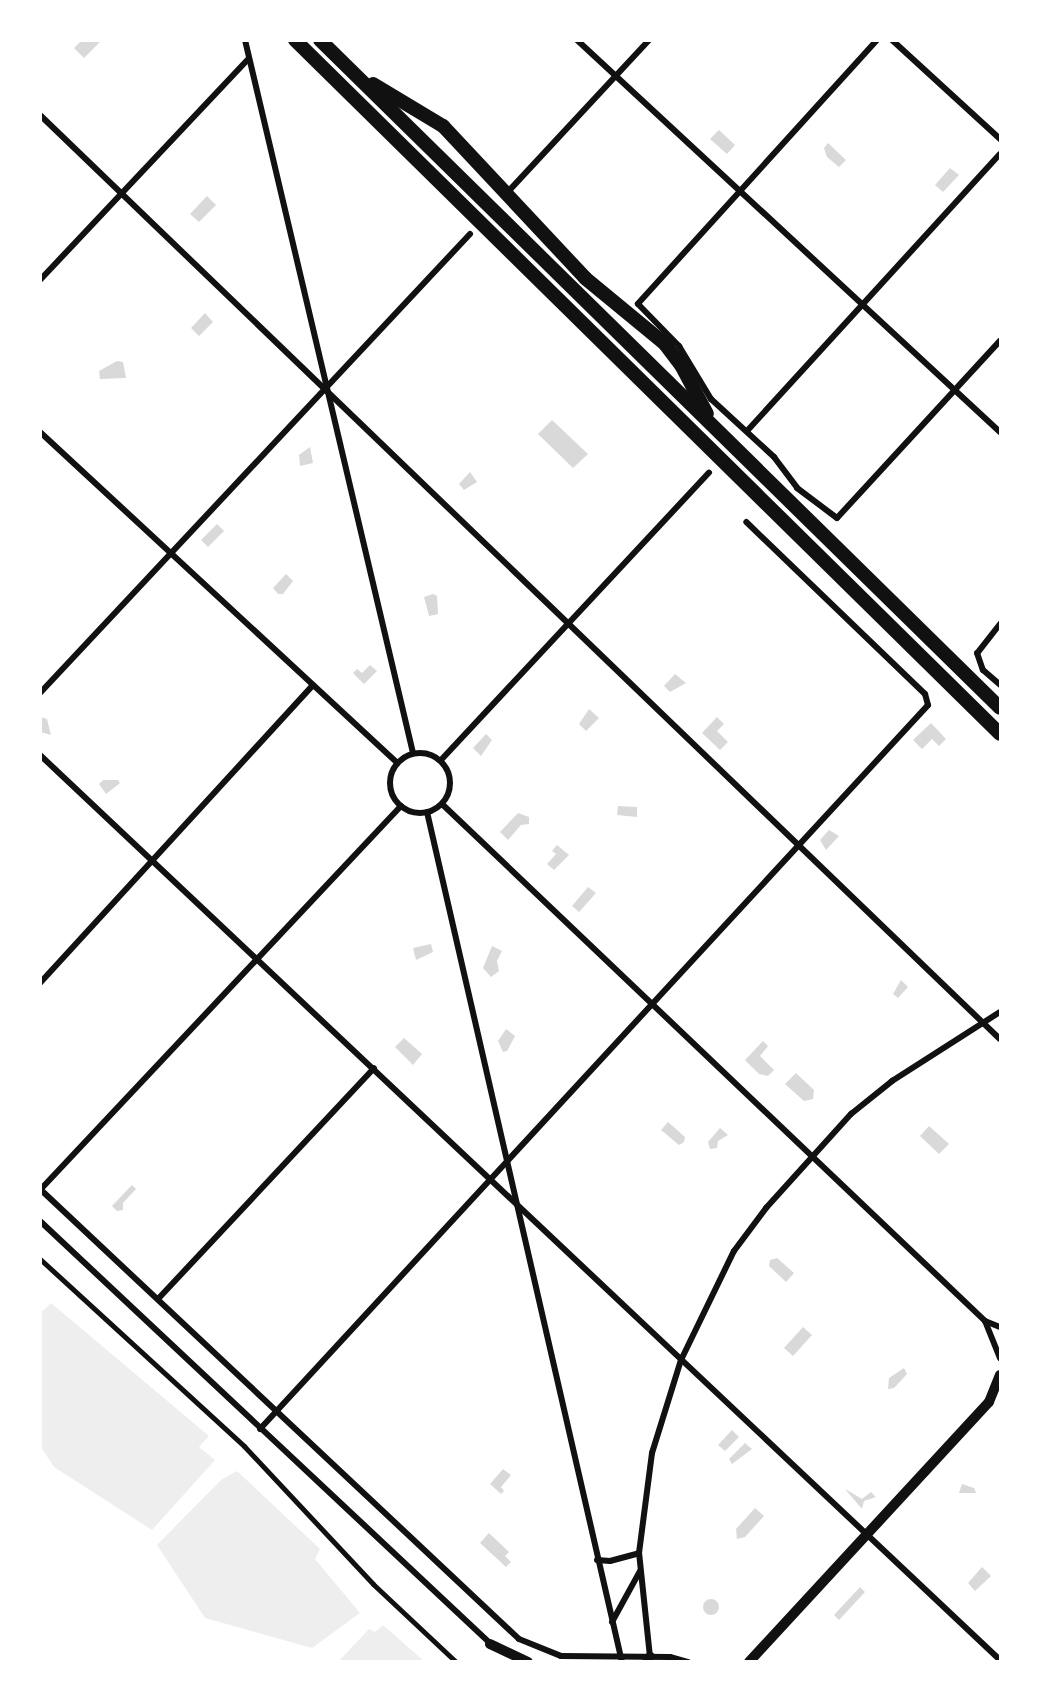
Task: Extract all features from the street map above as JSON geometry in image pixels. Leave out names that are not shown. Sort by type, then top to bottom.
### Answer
[{"type":"highway","points":[[320,40],[1000,708]]},
{"type":"highway","points":[[295,41],[1000,734]]},
{"type":"highway","points":[[357,76],[423,111],[443,126],[585,278],[664,344],[681,365],[717,431]]},
{"type":"street","points":[[245,40],[325,388],[413,753]]},
{"type":"street","points":[[577,40],[1000,432]]},
{"type":"street","points":[[505,195],[649,40]]},
{"type":"street","points":[[877,40],[638,304],[679,346],[711,399],[774,457],[797,488],[837,518],[1000,341]]},
{"type":"street","points":[[892,40],[1000,139]]},
{"type":"street","points":[[40,280],[121,190],[248,59]]},
{"type":"street","points":[[40,115],[571,622],[1000,1039]]},
{"type":"street","points":[[747,431],[861,303],[1000,154]]},
{"type":"street","points":[[40,693],[470,234]]},
{"type":"street","points":[[40,432],[397,763]]},
{"type":"street","points":[[441,760],[709,472]]},
{"type":"street","points":[[260,1429],[928,700],[746,522]]},
{"type":"street","points":[[1000,624],[977,653],[977,662],[1000,685]]},
{"type":"street","points":[[40,982],[313,685]]},
{"type":"street","points":[[413,753],[432,755],[441,760],[450,777],[448,796],[442,804],[427,812],[413,813],[401,806],[390,782],[397,763],[413,753]]},
{"type":"street","points":[[40,755],[517,1202],[681,1360],[1000,1660]]},
{"type":"street","points":[[442,804],[650,1005],[985,1322],[1000,1358]]},
{"type":"street","points":[[401,806],[41,1190],[519,1639],[561,1656],[688,1662]]},
{"type":"street","points":[[427,812],[621,1659]]},
{"type":"street","points":[[649,1659],[639,1553],[652,1454],[681,1360],[734,1251],[810,1155],[851,1113],[892,1081],[1000,1012]]},
{"type":"street","points":[[158,1299],[374,1068]]},
{"type":"street","points":[[40,1221],[490,1644],[514,1662]]},
{"type":"street","points":[[40,1259],[244,1446],[373,1584],[456,1662]]},
{"type":"street","points":[[985,1322],[1000,1327]]},
{"type":"street","points":[[749,1662],[989,1402],[1000,1375]]},
{"type":"street","points":[[989,1402],[1000,1397]]},
{"type":"street","points":[[597,1560],[610,1561],[639,1553]]},
{"type":"street","points":[[612,1622],[640,1570]]},
{"type":"street","points":[[490,1644],[528,1662]]},
{"type":"shaded area","points":[[81,41],[101,41],[84,58],[74,48]]},
{"type":"shaded area","points":[[719,130],[735,145],[727,154],[710,139]]},
{"type":"shaded area","points":[[828,143],[846,160],[839,167],[827,157],[824,148]]},
{"type":"shaded area","points":[[950,168],[959,175],[943,192],[935,185]]},
{"type":"shaded area","points":[[207,196],[216,205],[199,222],[190,214]]},
{"type":"shaded area","points":[[205,313],[213,322],[199,336],[191,328]]},
{"type":"shaded area","points":[[117,361],[123,362],[126,378],[100,379],[99,371]]},
{"type":"shaded area","points":[[552,420],[588,454],[573,468],[538,434]]},
{"type":"shaded area","points":[[310,447],[313,463],[300,466],[299,455]]},
{"type":"shaded area","points":[[470,472],[477,482],[464,490],[459,484]]},
{"type":"shaded area","points":[[217,524],[224,531],[208,547],[201,540]]},
{"type":"shaded area","points":[[286,574],[293,581],[283,594],[278,594],[273,588]]},
{"type":"shaded area","points":[[433,594],[437,596],[438,614],[429,616],[424,597]]},
{"type":"shaded area","points":[[370,665],[377,671],[364,684],[353,673],[357,669],[362,673]]},
{"type":"shaded area","points":[[675,674],[686,683],[670,692],[664,686]]},
{"type":"shaded area","points":[[589,709],[599,718],[586,731],[579,724]]},
{"type":"shaded area","points":[[41,717],[47,719],[51,735],[41,732]]},
{"type":"shaded area","points":[[717,717],[724,724],[717,731],[728,742],[720,750],[702,733]]},
{"type":"shaded area","points":[[931,723],[946,739],[939,746],[932,739],[922,749],[913,740]]},
{"type":"shaded area","points":[[486,734],[492,740],[481,756],[473,748]]},
{"type":"shaded area","points":[[103,780],[118,780],[120,783],[106,794],[99,784]]},
{"type":"shaded area","points":[[618,806],[637,807],[637,817],[617,815]]},
{"type":"shaded area","points":[[518,813],[529,817],[529,824],[521,825],[508,840],[500,832]]},
{"type":"shaded area","points":[[829,830],[839,836],[826,850],[820,840]]},
{"type":"shaded area","points":[[557,845],[569,855],[554,870],[547,864],[556,854],[552,851]]},
{"type":"shaded area","points":[[588,887],[596,893],[579,912],[572,906]]},
{"type":"shaded area","points":[[431,944],[433,952],[416,960],[413,948]]},
{"type":"shaded area","points":[[492,946],[502,951],[497,961],[499,971],[491,977],[483,968]]},
{"type":"shaded area","points":[[901,980],[908,987],[898,998],[893,994]]},
{"type":"shaded area","points":[[506,1029],[515,1036],[507,1051],[503,1052],[498,1041]]},
{"type":"shaded area","points":[[404,1038],[422,1054],[413,1065],[395,1047]]},
{"type":"shaded area","points":[[763,1041],[768,1046],[760,1056],[774,1070],[768,1076],[759,1074],[745,1060]]},
{"type":"shaded area","points":[[796,1073],[814,1090],[813,1099],[804,1101],[785,1084]]},
{"type":"shaded area","points":[[668,1122],[685,1137],[684,1142],[679,1145],[661,1130]]},
{"type":"shaded area","points":[[929,1126],[949,1144],[939,1154],[920,1136]]},
{"type":"shaded area","points":[[720,1128],[728,1135],[718,1141],[717,1148],[710,1149],[708,1142]]},
{"type":"shaded area","points":[[132,1185],[136,1189],[123,1203],[123,1210],[117,1211],[112,1206]]},
{"type":"shaded area","points":[[777,1258],[794,1273],[786,1282],[769,1266],[770,1260]]},
{"type":"shaded area","points":[[51,1303],[209,1436],[199,1447],[215,1460],[152,1530],[54,1467],[41,1447],[41,1309],[43,1311]]},
{"type":"shaded area","points":[[803,1327],[812,1335],[793,1356],[784,1348]]},
{"type":"shaded area","points":[[904,1368],[907,1374],[894,1388],[888,1389],[889,1378]]},
{"type":"shaded area","points":[[732,1430],[739,1437],[725,1451],[718,1445]]},
{"type":"shaded area","points":[[745,1443],[752,1449],[732,1464],[729,1459]]},
{"type":"shaded area","points":[[503,1469],[511,1475],[501,1487],[504,1491],[501,1494],[490,1484]]},
{"type":"shaded area","points":[[237,1471],[320,1549],[315,1559],[360,1613],[312,1648],[205,1618],[157,1545],[221,1480]]},
{"type":"shaded area","points":[[962,1484],[974,1488],[976,1493],[959,1493]]},
{"type":"shaded area","points":[[845,1489],[862,1499],[871,1492],[876,1497],[864,1501],[862,1509]]},
{"type":"shaded area","points":[[755,1508],[764,1516],[745,1537],[737,1539],[736,1529]]},
{"type":"shaded area","points":[[489,1533],[509,1552],[505,1556],[511,1562],[506,1567],[480,1543]]},
{"type":"shaded area","points":[[982,1567],[991,1576],[975,1591],[968,1583]]},
{"type":"shaded area","points":[[860,1587],[865,1592],[839,1620],[834,1615]]},
{"type":"shaded area","points":[[711,1599],[719,1607],[711,1615],[703,1607]]},
{"type":"shaded area","points":[[383,1625],[424,1661],[339,1661],[369,1629],[375,1632]]}]
